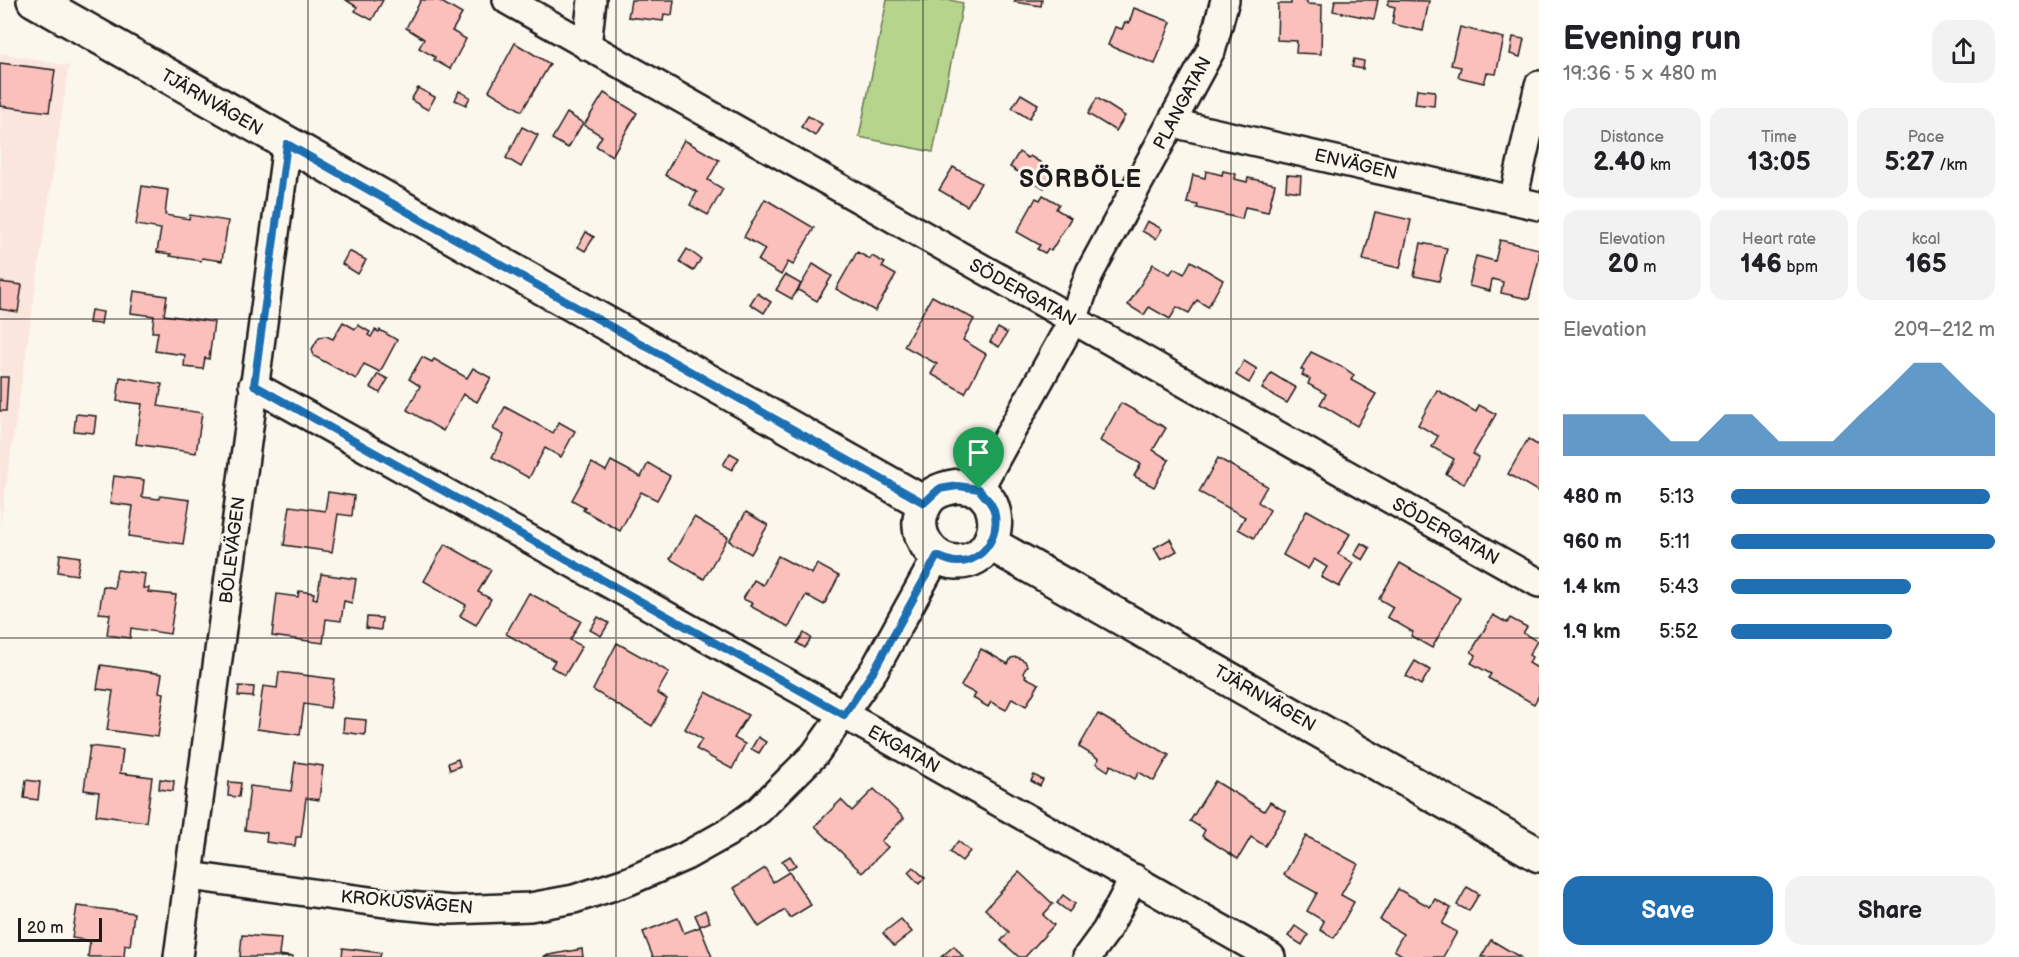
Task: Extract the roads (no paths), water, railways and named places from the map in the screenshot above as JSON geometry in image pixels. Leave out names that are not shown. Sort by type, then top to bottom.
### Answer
[{"type":"street","name":"TJÄRNVÄGEN","points":[[34,0],[924,503]]},
{"type":"street","name":"SÖDERGATAN","points":[[507,0],[1539,583]]},
{"type":"street","points":[[586,46],[592,0]]},
{"type":"street","name":"PLANGATAN","points":[[979,489],[1072,320],[1090,272],[1212,48],[1225,0]]},
{"type":"street","points":[[1513,200],[1539,85]]},
{"type":"street","name":"ENVÄGEN","points":[[1172,123],[1539,206]]},
{"type":"street","name":"BÖLEVÄGEN","points":[[178,957],[287,144]]},
{"type":"street","name":"EKGATAN","points":[[254,385],[1271,957]]},
{"type":"street","points":[[958,486],[979,489],[992,505],[996,525],[991,544],[976,557],[957,562],[937,556],[923,542],[919,523],[924,503],[939,489],[958,486]]},
{"type":"street","name":"TJÄRNVÄGEN","points":[[991,544],[1539,855]]},
{"type":"street","name":"KROKUSVÄGEN","points":[[190,876],[399,905],[452,910],[530,907],[574,899],[629,881],[667,865],[727,833],[759,810],[815,754],[874,670],[937,556]]},
{"type":"street","points":[[1087,957],[1106,931],[1134,878]]},
{"type":"district","name":"SÖRBÖLE","points":[[1081,179]]}]
